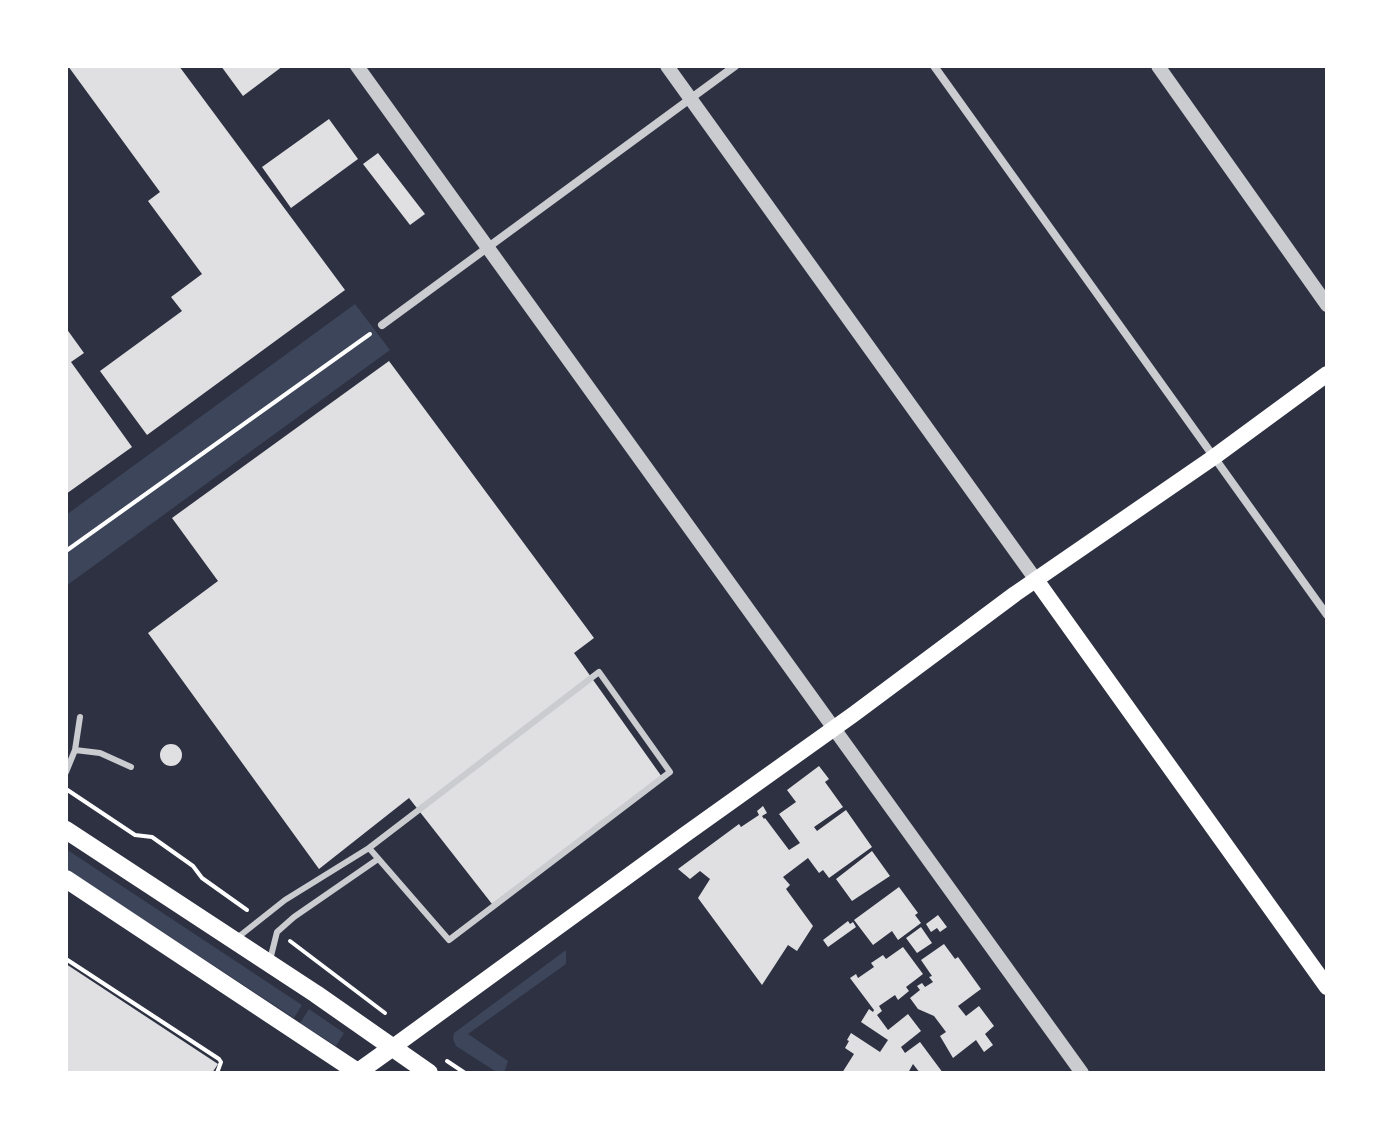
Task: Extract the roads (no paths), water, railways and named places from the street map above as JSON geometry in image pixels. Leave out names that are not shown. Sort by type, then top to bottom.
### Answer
[{"type":"main road","points":[[66,879],[358,1073],[1036,580],[1214,457],[1327,374]]},
{"type":"main road","points":[[1036,580],[1327,987]]},
{"type":"main road","points":[[66,830],[269,963],[429,1073]]},
{"type":"street","points":[[357,66],[1082,1073]]},
{"type":"street","points":[[667,66],[1036,580]]},
{"type":"street","points":[[382,325],[735,66]]},
{"type":"street","points":[[934,66],[1327,615]]},
{"type":"street","points":[[1158,66],[1327,305]]},
{"type":"lane","points":[[234,940],[285,900],[369,848],[599,672],[670,772],[449,940],[369,848]]},
{"type":"lane","points":[[66,772],[75,750],[80,717]]},
{"type":"lane","points":[[75,750],[100,753],[131,767]]},
{"type":"lane","points":[[269,963],[277,932],[378,859]]}]
